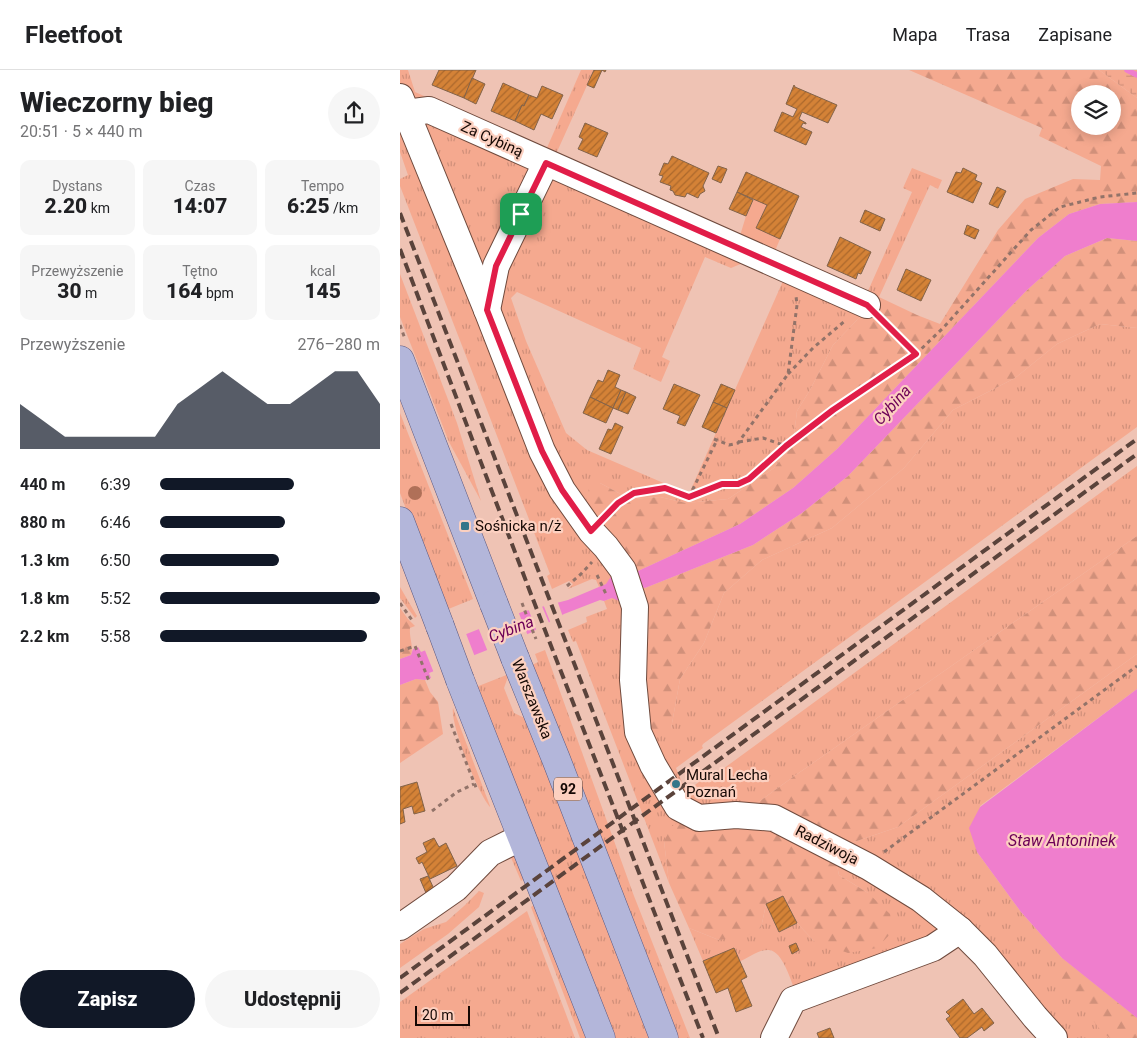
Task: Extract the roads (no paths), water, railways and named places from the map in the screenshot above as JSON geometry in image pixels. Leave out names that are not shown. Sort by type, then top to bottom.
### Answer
[{"type":"main road","name":"Warszawska","points":[[402,367],[664,1038]]},
{"type":"main road","points":[[400,521],[460,680],[601,1038]]},
{"type":"street","name":"Za Cybiną","points":[[403,105],[429,110],[867,305]]},
{"type":"street","points":[[403,105],[487,310]]},
{"type":"street","points":[[487,310],[496,266],[546,163]]},
{"type":"street","name":"Radziwoja","points":[[487,310],[542,451],[562,490],[623,570],[635,607],[633,680],[638,732],[653,765],[678,807],[699,818],[736,815],[774,818],[870,867],[921,899],[960,930],[985,955],[1054,1038]]},
{"type":"street","points":[[400,927],[456,888],[490,853],[522,838]]},
{"type":"street","points":[[774,1038],[792,1000],[933,948],[960,930]]},
{"type":"water","name":"Cybina","points":[[1137,202],[1137,241],[1107,238],[1065,256],[1026,291],[848,476],[802,513],[753,545],[645,588],[639,586],[622,602],[612,598],[604,601],[600,600],[564,614],[530,633],[429,673],[431,678],[425,680],[416,679],[400,685],[400,659],[411,655],[413,649],[418,647],[421,652],[522,612],[568,600],[606,584],[612,575],[635,576],[638,571],[740,524],[793,488],[837,449],[1038,238],[1069,214],[1100,204]]},
{"type":"water","name":"Staw Antoninek","points":[[1137,689],[1137,1018],[1062,958],[1021,912],[977,852],[969,828],[980,807]]},
{"type":"waterway","points":[[1127,70],[1137,75]]},
{"type":"railway","points":[[400,213],[719,1038]]},
{"type":"railway","points":[[400,249],[703,1038]]},
{"type":"railway","points":[[400,978],[1137,439]]},
{"type":"railway","points":[[400,993],[1137,454]]},
{"type":"place","name":"Sośnicka n/ż","points":[[465,526]]},
{"type":"place","name":"Mural Lecha Poznań","points":[[676,784]]}]
